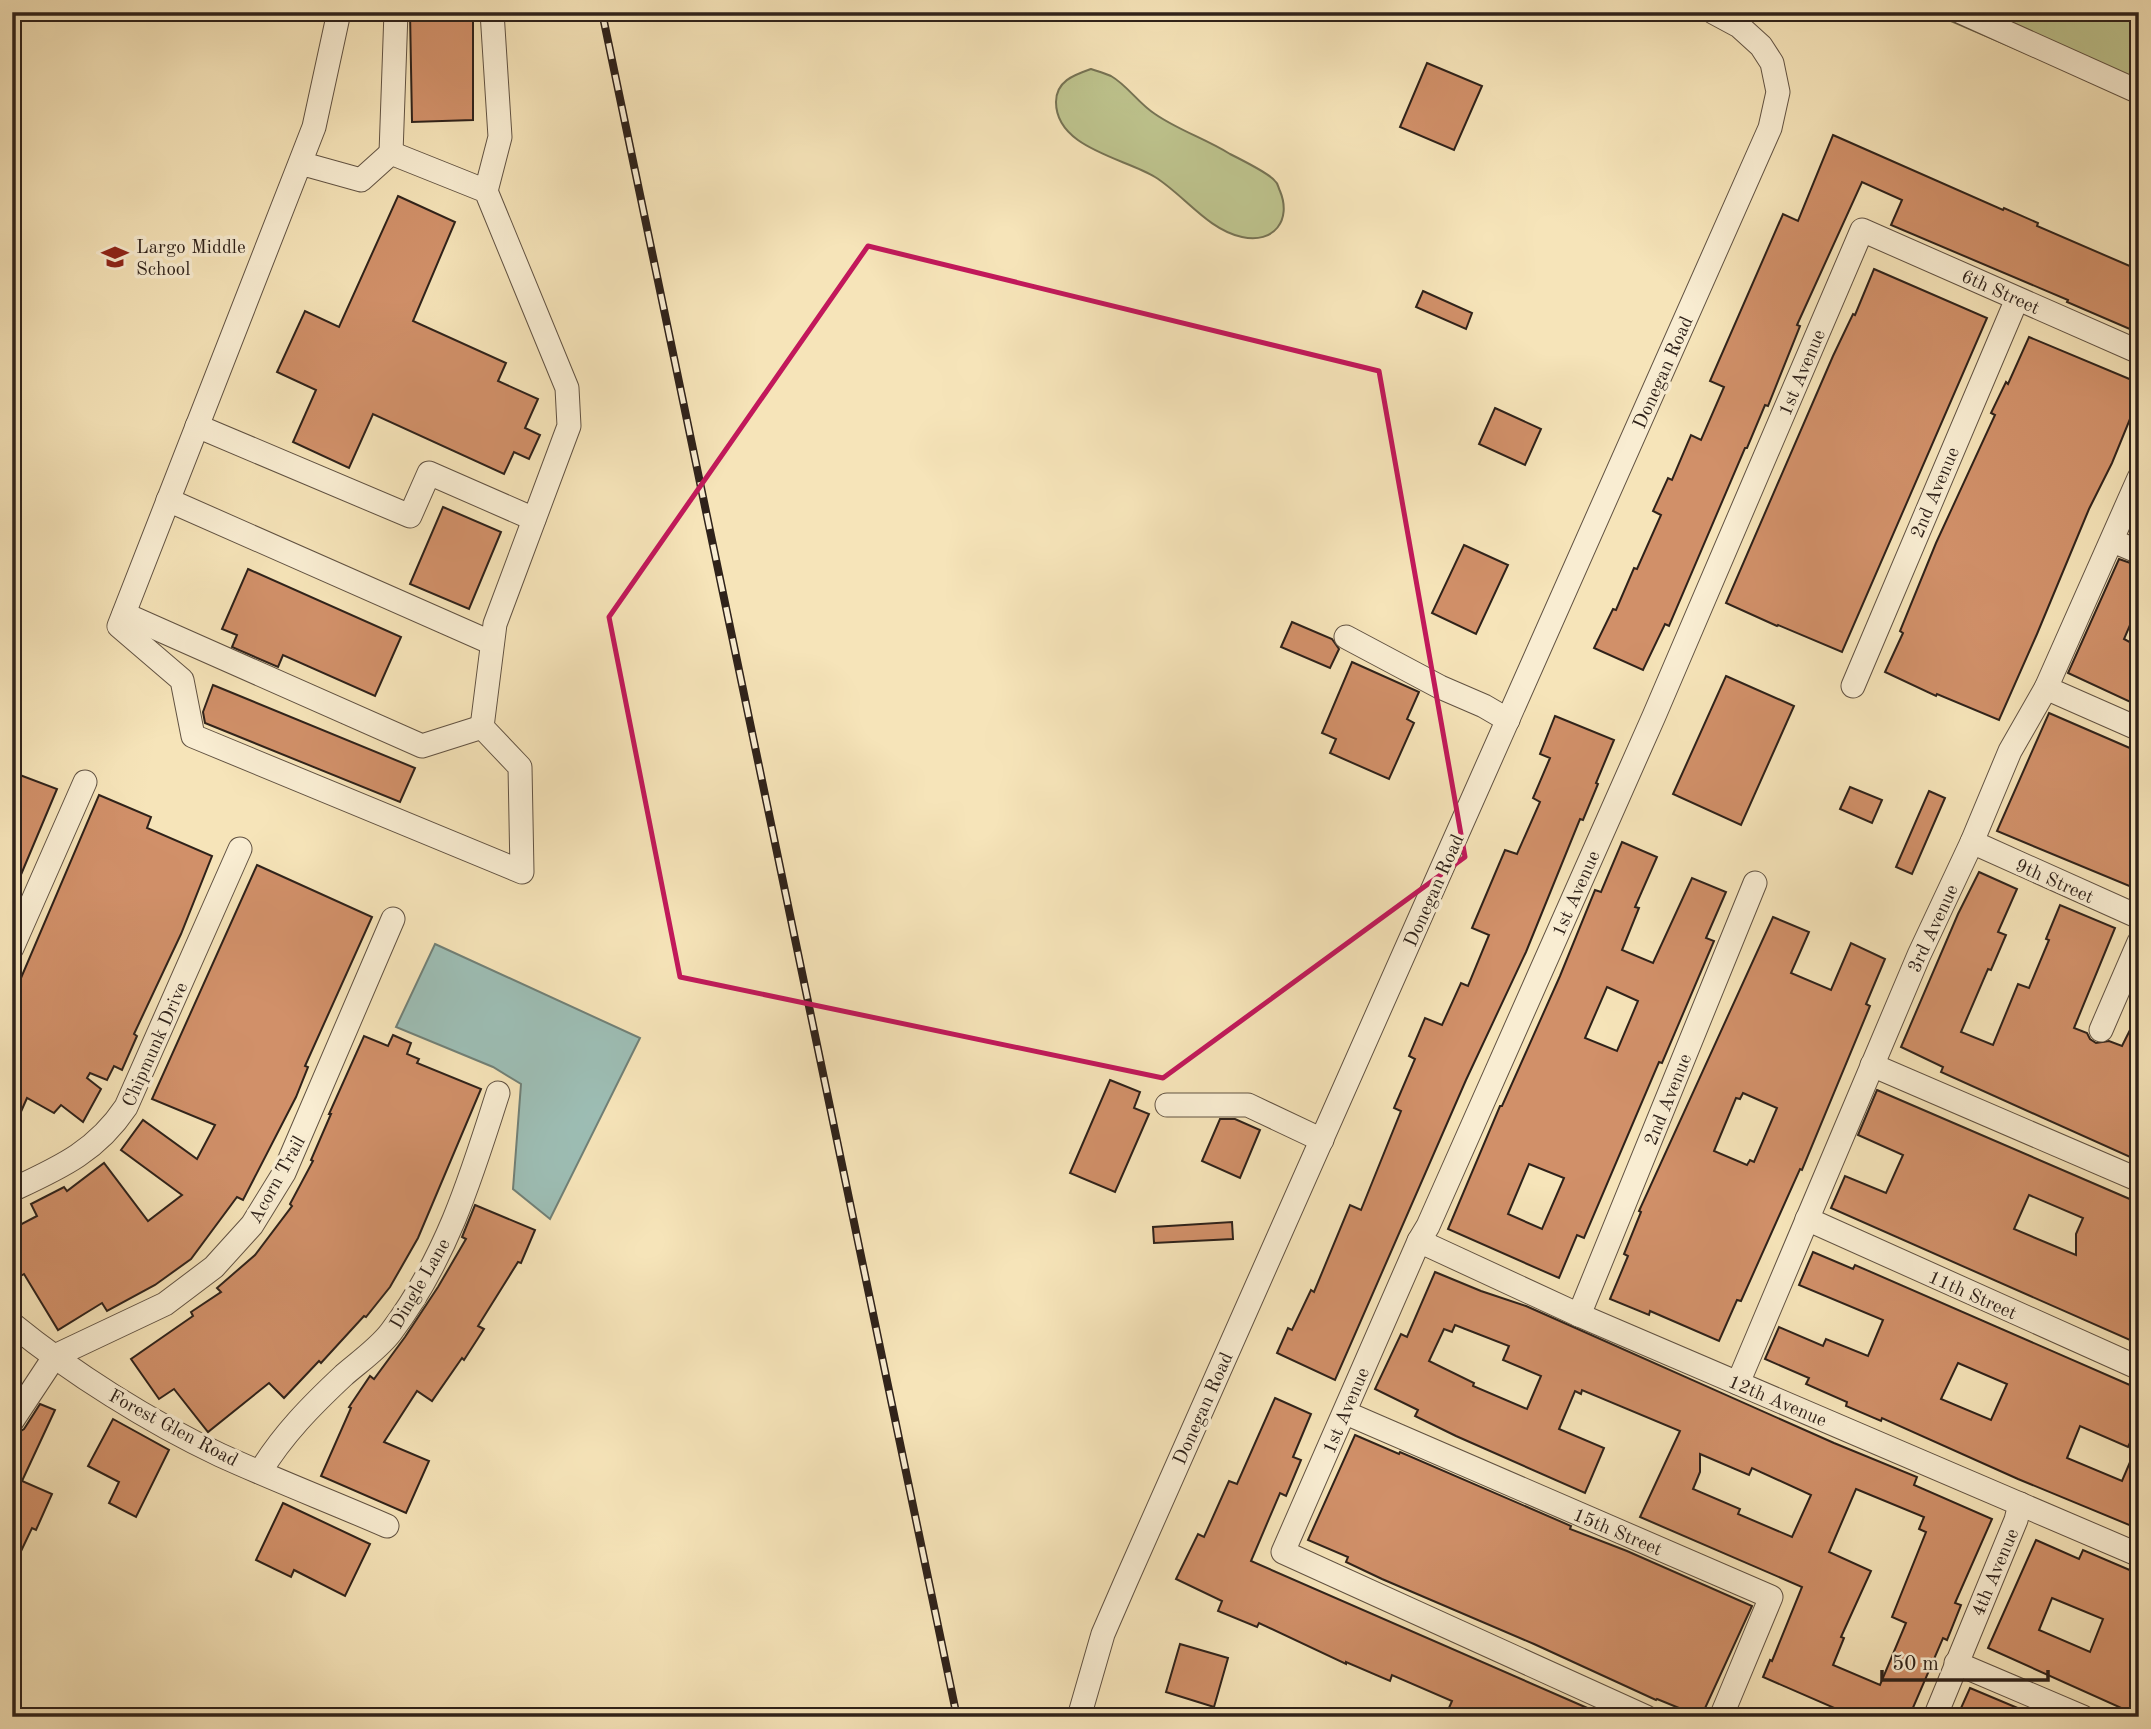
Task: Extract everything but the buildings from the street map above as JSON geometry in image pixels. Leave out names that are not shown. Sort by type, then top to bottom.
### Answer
[{"type":"street","points":[[339,12],[314,127],[119,626],[182,680],[193,736],[522,872],[520,767],[482,727]]},
{"type":"street","points":[[300,163],[361,180],[391,153],[396,12]]},
{"type":"street","points":[[482,727],[495,624],[569,426],[567,388],[486,191],[500,137],[492,12]]},
{"type":"street","points":[[1713,12],[1741,19]]},
{"type":"street","points":[[1961,12],[2139,92]]},
{"type":"street","name":"Donegan Road","points":[[1079,1717],[1103,1634],[1770,128],[1777,92],[1772,63],[1741,19]]},
{"type":"street","points":[[391,153],[486,191]]},
{"type":"street","name":"6th Street","points":[[1863,230],[2139,352]]},
{"type":"street","name":"1st Avenue","points":[[1646,1717],[1283,1552],[1654,716],[1863,230]]},
{"type":"street","name":"2nd Avenue","points":[[1853,686],[2017,299]]},
{"type":"street","points":[[197,426],[410,516],[429,473],[534,519]]},
{"type":"street","name":"3rd Avenue","points":[[1738,1383],[1919,955],[1972,842],[2010,751],[2046,688],[2139,478]]},
{"type":"street","points":[[168,500],[492,643]]},
{"type":"street","points":[[2113,541],[2139,552]]},
{"type":"street","points":[[124,614],[422,746],[482,727]]},
{"type":"street","points":[[1346,637],[1508,720]]},
{"type":"street","points":[[2046,688],[2139,730]]},
{"type":"street","points":[[12,948],[85,782]]},
{"type":"street","name":"9th Street","points":[[1972,842],[2139,917]]},
{"type":"street","name":"Chipmunk Drive","points":[[12,1190],[82,1154],[103,1138],[121,1115],[137,1085],[240,849]]},
{"type":"street","name":"2nd Avenue","points":[[1579,1315],[1755,883]]},
{"type":"street","name":"Acorn Trail","points":[[55,1356],[165,1304],[214,1267],[252,1225],[284,1172],[393,919]]},
{"type":"street","points":[[2101,1030],[2139,942]]},
{"type":"street","points":[[1872,1065],[2139,1180]]},
{"type":"street","name":"Dingle Lane","points":[[260,1472],[274,1448],[313,1403],[390,1334],[424,1280],[455,1221],[498,1093]]},
{"type":"street","points":[[1167,1105],[1248,1105],[1322,1140]]},
{"type":"street","name":"11th Street","points":[[1807,1219],[2139,1368]]},
{"type":"street","name":"12th Avenue","points":[[1419,1241],[1579,1315],[2139,1555]]},
{"type":"street","name":"Forest Glen Road","points":[[12,1324],[102,1388],[182,1436],[387,1526]]},
{"type":"street","points":[[12,1421],[55,1356]]},
{"type":"street","name":"15th Street","points":[[1346,1413],[1771,1597],[1721,1717]]},
{"type":"street","name":"4th Avenue","points":[[1935,1717],[2016,1520],[2020,1504]]},
{"type":"street","points":[[1955,1663],[2083,1717]]},
{"type":"highlighted area","points":[[868,246],[1379,371],[1465,857],[1163,1078],[680,977],[609,617]]},
{"type":"green space","points":[[1930,12],[2139,12],[2139,102]]},
{"type":"green space","points":[[1091,69],[1117,80],[1149,110],[1164,120],[1272,178],[1283,202],[1284,211],[1278,227],[1263,237],[1242,237],[1230,233],[1207,220],[1155,177],[1079,141],[1059,118],[1057,95],[1067,80]]},
{"type":"water","points":[[435,944],[640,1038],[550,1219],[513,1189],[521,1084],[493,1067],[396,1027]]},
{"type":"railway","points":[[602,12],[957,1717]]},
{"type":"place","name":"Largo Middle School","points":[[115,257]]}]
